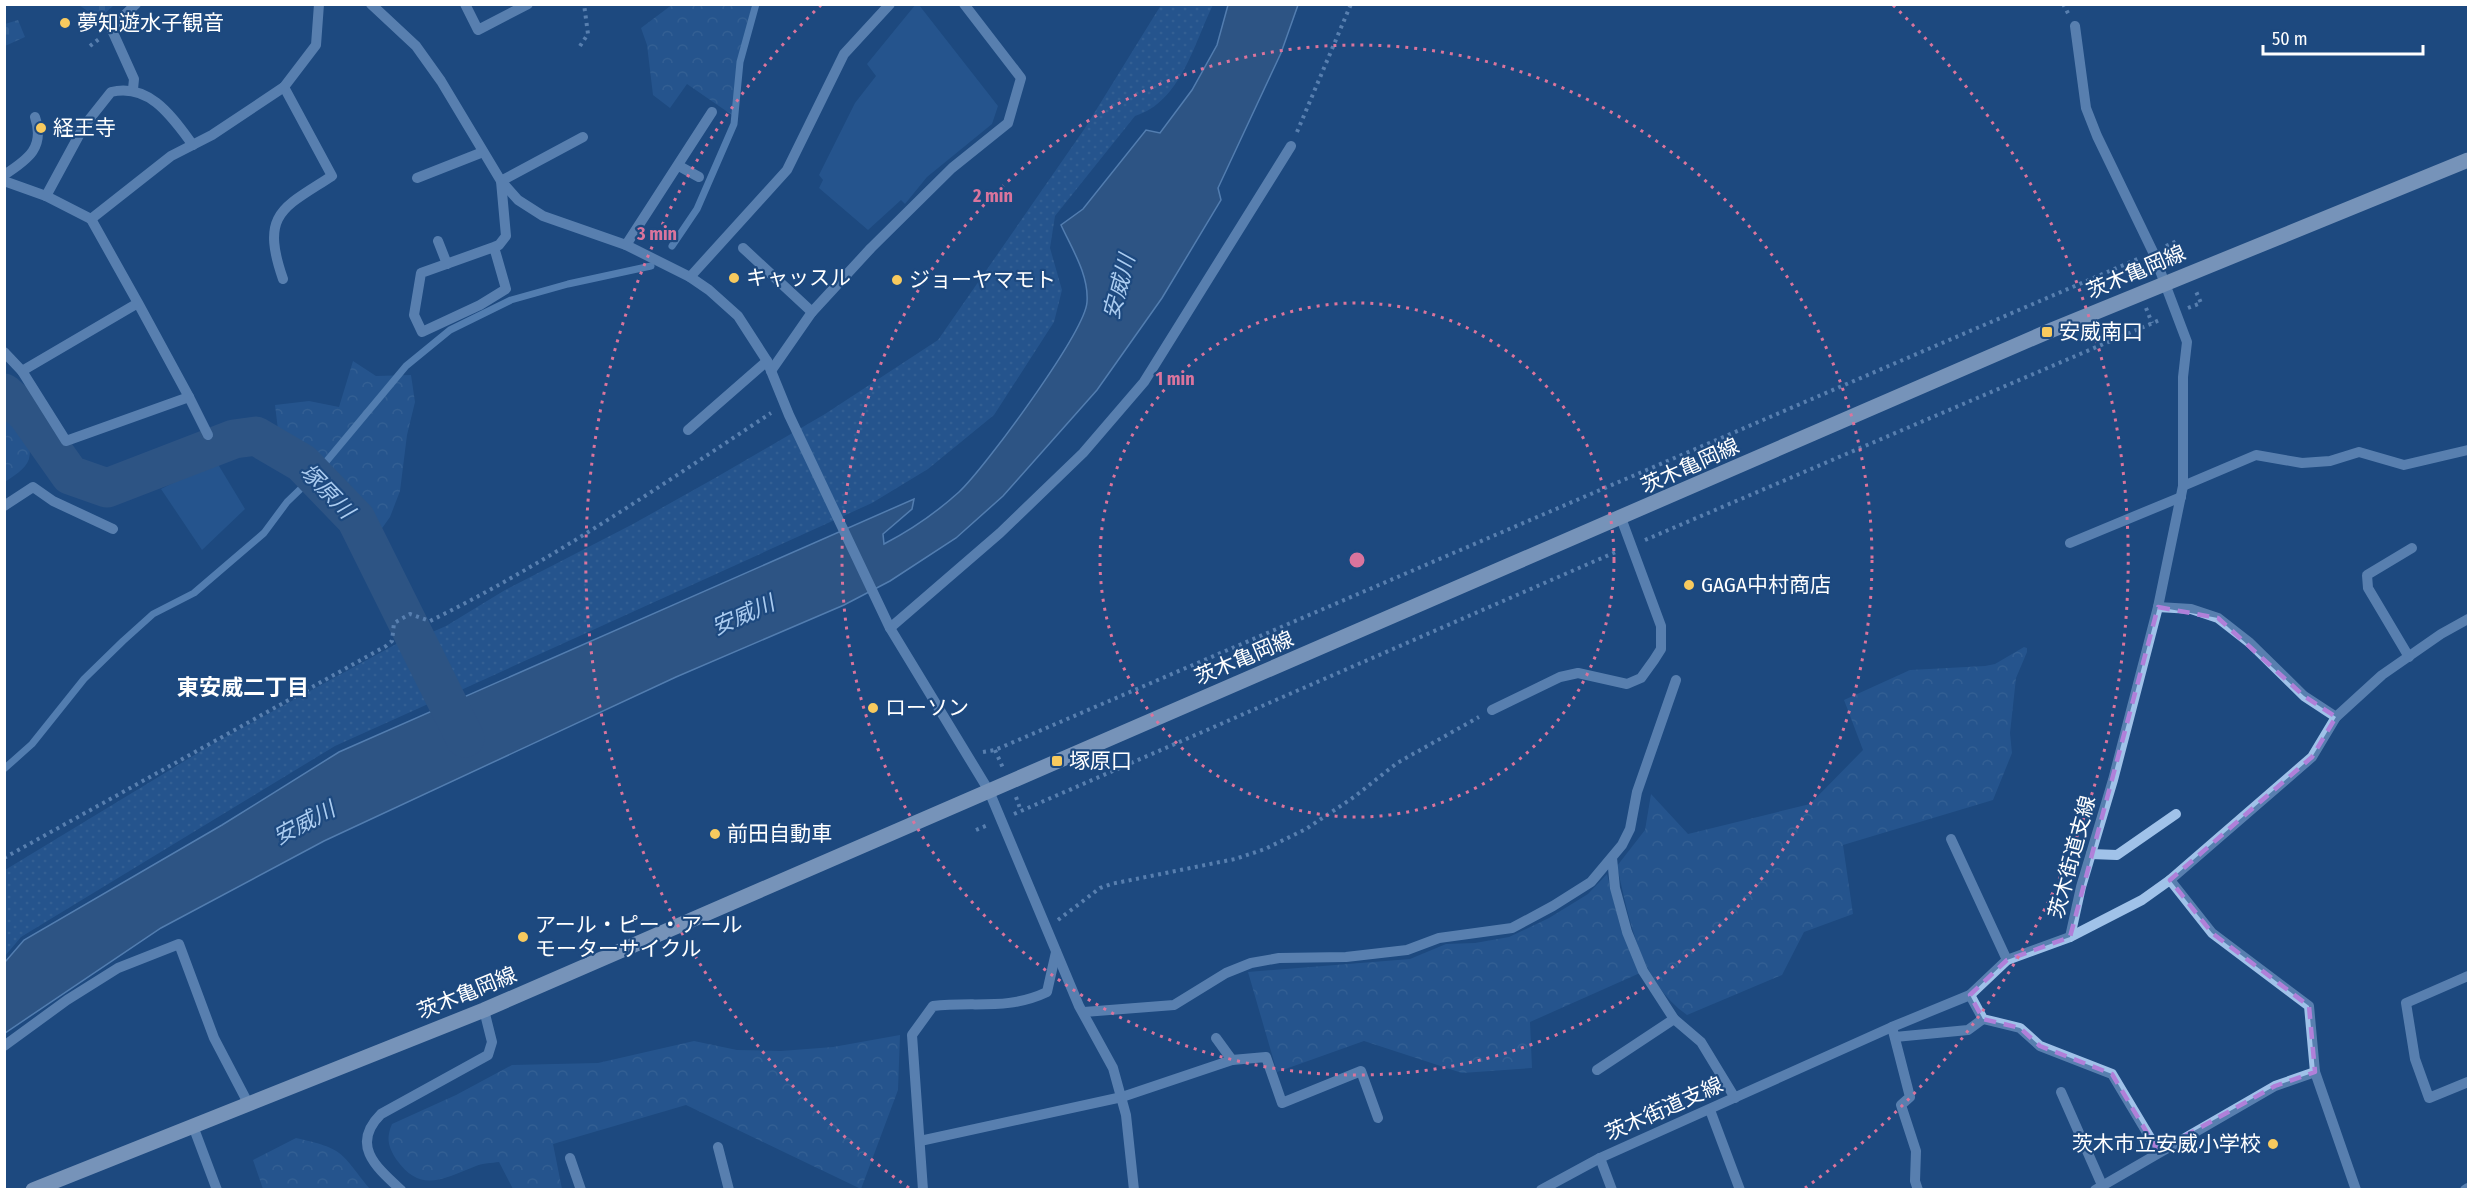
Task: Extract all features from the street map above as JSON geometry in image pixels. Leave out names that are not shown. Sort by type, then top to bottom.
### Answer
[{"type":"main road","name":"茨木亀岡線","points":[[33,1190],[484,1010],[2165,283],[2469,159]]},
{"type":"street","points":[[133,89],[134,78],[111,28],[136,4]]},
{"type":"street","points":[[91,219],[171,156],[212,135],[284,87],[316,45],[319,4]]},
{"type":"street","points":[[371,4],[399,27],[416,46],[441,81],[501,181],[518,200],[543,216],[626,245],[690,277],[710,290],[738,316],[769,366],[787,410],[890,628],[989,791],[1056,952],[1113,1068],[1122,1097],[1134,1190]]},
{"type":"street","points":[[465,4],[478,30],[528,4]]},
{"type":"street","points":[[690,277],[787,170],[844,54],[890,4]]},
{"type":"street","points":[[688,430],[769,366],[812,312],[952,168],[1008,123],[1021,78],[964,4]]},
{"type":"street","name":"茨木街道支線","points":[[1541,1190],[1600,1158],[1735,1098],[1894,1032],[1970,995],[2007,960],[2070,937],[2158,607],[2182,491],[2183,377],[2187,342],[2153,252],[2097,136],[2086,108],[2075,26]]},
{"type":"street","points":[[283,279],[278,265],[275,234],[278,216],[285,207],[332,176],[284,87]]},
{"type":"street","points":[[46,196],[84,126],[111,92],[133,89],[158,104],[170,114],[193,145]]},
{"type":"street","points":[[626,245],[712,112]]},
{"type":"street","points":[[4,175],[34,151],[39,136],[35,117]]},
{"type":"street","points":[[501,181],[583,137]]},
{"type":"street","points":[[890,628],[1000,533],[1074,461],[1144,382],[1291,146]]},
{"type":"street","points":[[417,178],[483,152]]},
{"type":"street","points":[[679,166],[699,177]]},
{"type":"street","points":[[4,181],[46,196],[91,219],[208,435]]},
{"type":"street","points":[[494,247],[506,289],[480,305],[422,332],[414,315],[421,273],[499,245],[506,236],[501,181]]},
{"type":"street","points":[[438,241],[447,264]]},
{"type":"street","points":[[743,248],[812,312]]},
{"type":"street","points":[[22,371],[138,303]]},
{"type":"street","points":[[4,352],[22,371],[66,441],[189,397]]},
{"type":"street","points":[[2070,543],[2256,455],[2302,463],[2330,461],[2359,452],[2404,465],[2469,450]]},
{"type":"street","points":[[4,506],[33,487],[53,501],[113,529]]},
{"type":"street","points":[[1492,710],[1560,677],[1578,673],[1628,684],[1641,678],[1661,649],[1663,639],[1661,626],[1621,518]]},
{"type":"street","points":[[2409,657],[2368,588],[2367,575],[2412,548]]},
{"type":"street","points":[[2158,607],[2191,609],[2218,618],[2250,643],[2304,696],[2336,717]]},
{"type":"street","points":[[2070,937],[2142,900],[2170,880],[2312,757],[2336,717],[2382,675],[2469,619]]},
{"type":"street","points":[[1084,1012],[1174,1005],[1226,973],[1270,960],[1346,957],[1407,950],[1447,936],[1512,927],[1591,882],[1612,858],[1630,829],[1637,792],[1676,680]]},
{"type":"street","points":[[2091,854],[2117,855],[2176,814]]},
{"type":"street","points":[[1951,840],[2007,960]]},
{"type":"street","points":[[1612,858],[1615,888],[1627,932],[1643,971],[1674,1019],[1701,1042],[1735,1098]]},
{"type":"street","points":[[2170,880],[2212,933],[2309,1006],[2315,1072],[2356,1190]]},
{"type":"street","points":[[4,1047],[67,1000],[118,968],[179,944],[214,1038],[248,1103]]},
{"type":"street","points":[[923,1190],[912,1035],[933,1006],[992,1006],[1034,999],[1047,992],[1056,952]]},
{"type":"street","points":[[2469,976],[2406,1003],[2415,1059],[2429,1098],[2469,1082]]},
{"type":"street","points":[[1970,995],[1983,1019],[2020,1028],[2040,1046],[2112,1074],[2158,1152]]},
{"type":"street","points":[[400,1190],[369,1156],[367,1141],[371,1126],[381,1114],[488,1055],[492,1042],[484,1010]]},
{"type":"street","points":[[1597,1070],[1674,1019]]},
{"type":"street","points":[[1918,1190],[1915,1181],[1916,1151],[1901,1105],[1910,1097],[1894,1032],[1968,1030],[1983,1019]]},
{"type":"street","points":[[1216,1038],[1232,1060]]},
{"type":"street","points":[[920,1141],[1122,1097],[1232,1060],[1266,1057],[1282,1103],[1361,1071],[1378,1118]]},
{"type":"street","points":[[2061,1092],[2099,1187],[2275,1086],[2315,1072]]},
{"type":"street","points":[[1710,1110],[1740,1190]]},
{"type":"street","points":[[193,1126],[217,1190]]},
{"type":"street","points":[[718,1147],[729,1190]]},
{"type":"street","points":[[570,1158],[581,1190]]},
{"type":"street","points":[[1600,1158],[1612,1190]]},
{"type":"path","points":[[580,46],[588,34],[584,4]]},
{"type":"path","points":[[1291,146],[1351,4]]},
{"type":"path","points":[[995,750],[2128,263]]},
{"type":"path","points":[[1021,811],[2152,323]]},
{"type":"path","points":[[4,858],[386,646],[392,641],[394,623],[410,614],[430,621],[500,587],[787,410]]},
{"type":"path","points":[[1046,929],[1100,888],[1172,870],[1235,860],[1265,849],[1306,829],[1354,797],[1397,763],[1492,710]]},
{"type":"highlighted area","points":[[2158,607],[2218,618],[2304,696],[2336,717],[2312,757],[2170,880],[2212,933],[2309,1006],[2315,1072],[2275,1086],[2158,1151],[2112,1074],[2040,1046],[2020,1028],[1983,1019],[1970,995],[2007,960],[2070,937]]},
{"type":"green space","points":[[673,4],[752,5],[738,63],[732,115],[687,84],[670,108],[653,95],[647,45],[641,28]]},
{"type":"green space","points":[[916,4],[998,106],[992,124],[927,177],[905,204],[901,200],[868,230],[819,188],[823,180],[819,175],[855,103],[876,76],[867,64]]},
{"type":"green space","points":[[79,5],[114,5],[99,19]]},
{"type":"green space","points":[[1161,5],[1213,5],[1175,85],[1151,109],[1135,116],[1055,216],[1050,248],[1062,290],[1054,322],[994,415],[928,469],[872,503],[450,695],[423,636],[446,626],[505,590],[633,524],[715,478],[825,414],[938,340],[1085,128]]},
{"type":"green space","points":[[18,20],[25,37],[5,46],[5,24]]},
{"type":"green space","points":[[353,361],[376,376],[411,375],[415,402],[407,435],[400,491],[390,517],[375,538],[345,495],[307,459],[279,438],[275,405],[309,401],[339,407]]},
{"type":"green space","points":[[4,405],[23,429],[30,452],[25,466],[5,482]]},
{"type":"green space","points":[[216,461],[245,509],[202,550],[161,489]]},
{"type":"green space","points":[[403,622],[437,700],[335,746],[21,937],[5,956],[5,870],[211,745],[398,643]]},
{"type":"green space","points":[[2024,647],[2027,648],[2027,652],[2016,678],[2010,733],[2012,753],[1993,800],[1843,845],[1853,914],[1804,932],[1782,975],[1687,1015],[1671,1001],[1647,967],[1639,948],[1626,907],[1617,866],[1645,830],[1651,794],[1688,834],[1810,804],[1863,750],[1844,700],[1910,670],[1995,664]]},
{"type":"green space","points":[[1607,874],[1621,930],[1640,973],[1530,1022],[1532,1068],[1462,1073],[1364,1041],[1277,1072],[1248,972],[1410,959],[1446,944],[1475,943],[1509,937],[1549,918],[1588,894]]},
{"type":"green space","points":[[900,1035],[898,1090],[861,1189],[686,1105],[553,1144],[562,1189],[513,1189],[499,1162],[479,1165],[442,1179],[423,1180],[405,1170],[396,1159],[389,1142],[392,1124],[456,1095],[512,1065],[598,1063],[694,1041],[737,1050],[781,1051],[833,1047]]},
{"type":"green space","points":[[296,1138],[333,1149],[353,1167],[370,1189],[263,1189],[253,1160]]},
{"type":"water","name":"安威川","points":[[1228,5],[1298,5],[1281,53],[1218,188],[1221,200],[1162,298],[1097,390],[1003,496],[956,538],[890,581],[844,605],[676,677],[324,841],[161,928],[5,1033],[5,962],[24,940],[222,825],[339,752],[914,499],[912,509],[883,534],[884,544],[923,520],[951,499],[972,478],[1032,400],[1082,318],[1087,302],[1085,282],[1079,262],[1061,225],[1083,209],[1146,130],[1160,133],[1192,90],[1217,45]]},
{"type":"waterway","points":[[672,246],[697,209],[734,124],[740,62],[756,4]]},
{"type":"waterway","points":[[4,769],[32,744],[84,679],[123,641],[153,614],[194,593],[264,533],[287,502],[315,475],[406,366],[450,330],[511,300],[568,284],[651,266]]},
{"type":"waterway","name":"塚原川","points":[[4,393],[27,414],[70,475],[107,488],[234,439],[256,436],[302,463],[356,519],[465,738]]},
{"type":"place","name":"夢知遊水子観音","points":[[65,23]]},
{"type":"place","name":"経王寺","points":[[41,128]]},
{"type":"place","name":"キャッスル","points":[[734,278]]},
{"type":"place","name":"ジョーヤマモト","points":[[897,280]]},
{"type":"place","name":"安威南口","points":[[2047,332]]},
{"type":"place","name":"GAGA中村商店","points":[[1689,585]]},
{"type":"place","name":"ローソン","points":[[873,708]]},
{"type":"place","name":"塚原口","points":[[1057,761]]},
{"type":"place","name":"前田自動車","points":[[715,834]]},
{"type":"place","name":"アール・ピー・アール モーターサイクル","points":[[523,937]]},
{"type":"place","name":"茨木市立安威小学校","points":[[2273,1144]]},
{"type":"district","name":"東安威二丁目","points":[[243,687]]}]
